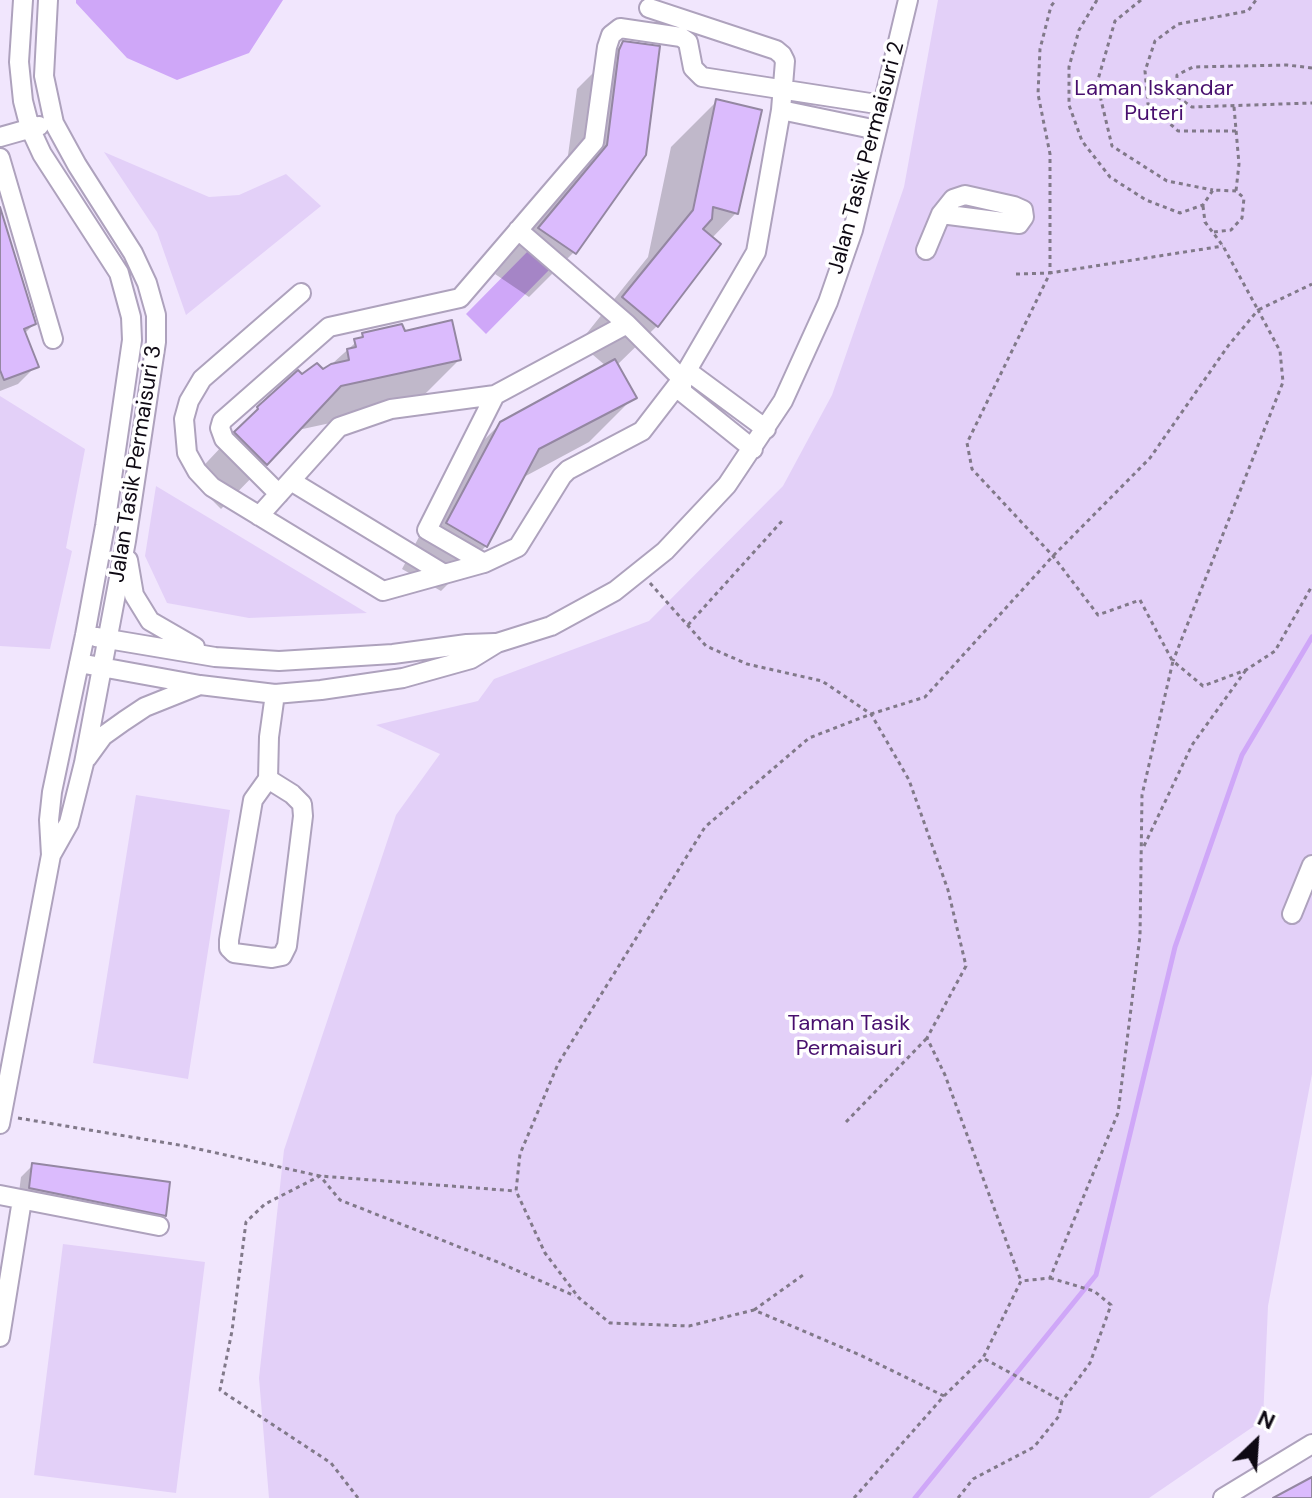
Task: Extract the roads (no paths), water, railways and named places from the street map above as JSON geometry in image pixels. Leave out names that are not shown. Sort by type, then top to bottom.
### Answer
[{"type":"street","name":"Jalan Tasik Permaisuri 3","points":[[23,0],[19,62],[23,101],[30,128],[42,154],[119,273],[131,317],[130,363],[85,635],[52,792],[49,820],[51,855]]},
{"type":"street","name":"Jalan Tasik Permaisuri 3","points":[[48,0],[44,76],[54,123],[133,253],[147,283],[156,315],[154,369],[126,541],[84,763],[69,823],[51,855]]},
{"type":"street","name":"Jalan Tasik Permaisuri 2","points":[[79,663],[200,685],[275,694],[321,690],[403,678],[471,659],[497,643],[551,626],[615,591],[665,551],[727,485],[783,401],[828,302],[853,230],[908,0]]},
{"type":"street","points":[[301,293],[202,379],[189,401],[184,419],[187,453],[197,471],[212,487],[383,591],[484,563],[518,547],[568,470],[642,431],[682,379],[756,252],[781,110],[785,61],[776,50],[649,8]]},
{"type":"street","points":[[444,574],[285,487],[224,439],[220,428],[222,421],[329,327],[460,298],[594,142],[607,47],[611,35],[620,28],[681,37],[688,42],[693,68],[702,77],[883,105]]},
{"type":"street","points":[[781,110],[877,130]]},
{"type":"street","points":[[0,137],[54,123]]},
{"type":"street","points":[[0,158],[53,339]]},
{"type":"street","points":[[926,250],[941,214]]},
{"type":"street","points":[[518,230],[627,324],[682,379],[682,392],[753,449]]},
{"type":"street","points":[[259,516],[339,427],[391,409],[495,395],[627,324]]},
{"type":"street","points":[[682,379],[693,375],[766,429]]},
{"type":"street","points":[[484,563],[427,530],[495,395]]},
{"type":"street","points":[[126,541],[134,595],[150,621],[175,638],[215,657]]},
{"type":"street","name":"Jalan Tasik Permaisuri 2","points":[[85,635],[215,657],[279,661],[393,654],[497,643]]},
{"type":"street","points":[[84,763],[103,736],[124,721],[145,707],[200,685]]},
{"type":"street","points":[[268,779],[302,804],[303,816],[287,946],[282,956],[272,958],[234,953],[229,948],[229,940],[253,800],[268,779],[269,737],[275,694]]},
{"type":"street","points":[[1,1119],[5,1064],[51,855]]},
{"type":"street","points":[[1292,914],[1312,865]]},
{"type":"street","points":[[0,1195],[159,1226]]},
{"type":"street","points":[[0,1337],[22,1200]]},
{"type":"street","points":[[1223,1498],[1312,1444]]},
{"type":"waterway","points":[[915,1498],[1096,1275],[1175,947],[1242,755],[1312,637]]},
{"type":"park label","name":"Laman Iskandar Puteri","points":[[1154,102]]},
{"type":"park label","name":"Taman Tasik Permaisuri","points":[[849,1036]]}]
